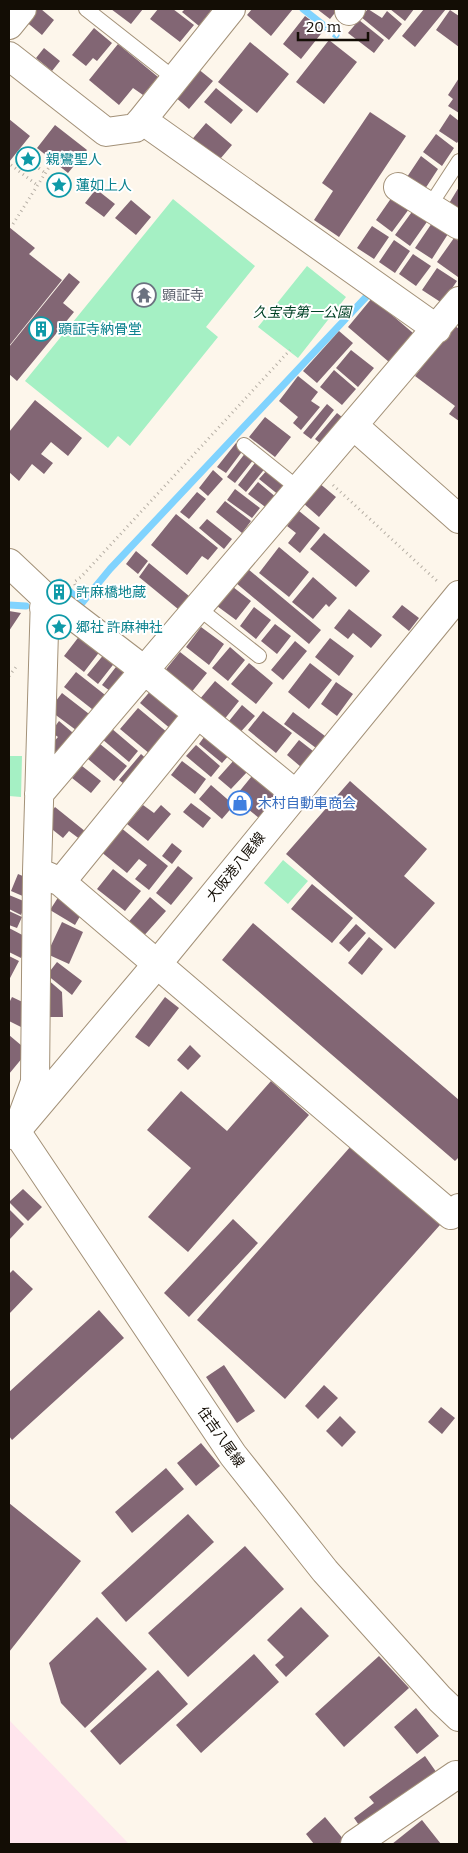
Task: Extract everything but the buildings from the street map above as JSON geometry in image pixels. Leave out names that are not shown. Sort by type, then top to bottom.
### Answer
[{"type":"street","points":[[9,25],[22,9]]},
{"type":"street","points":[[9,56],[106,132],[135,128],[231,9]]},
{"type":"street","points":[[142,120],[437,329]]},
{"type":"street","points":[[398,187],[459,226]]},
{"type":"street","points":[[39,794],[459,301]]},
{"type":"street","points":[[354,426],[459,518]]},
{"type":"street","points":[[9,563],[45,597],[37,871],[35,1082],[12,1133]]},
{"type":"street","name":"大阪港八尾線","points":[[12,1133],[158,963],[458,597]]},
{"type":"street","points":[[44,608],[63,608],[144,670],[287,787]]},
{"type":"street","points":[[61,882],[197,715]]},
{"type":"street","points":[[37,871],[61,882],[451,1215],[459,1208]]},
{"type":"street","name":"住吉八尾線","points":[[12,1133],[233,1455],[325,1571],[440,1699],[459,1717]]},
{"type":"street","points":[[355,1844],[458,1775]]},
{"type":"lane","points":[[86,9],[175,78]]},
{"type":"lane","points":[[429,207],[459,161]]},
{"type":"lane","points":[[244,445],[308,479]]},
{"type":"lane","points":[[197,607],[259,656]]},
{"type":"path","points":[[13,224],[53,161]]},
{"type":"path","points":[[11,165],[37,186]]},
{"type":"path","points":[[35,165],[45,173]]},
{"type":"path","points":[[76,588],[74,582],[81,577],[290,350]]},
{"type":"path","points":[[308,479],[458,597]]},
{"type":"shaded area","points":[[9,1720],[129,1844],[9,1844]]},
{"type":"green space","points":[[173,199],[255,266],[206,327],[218,337],[130,446],[118,436],[108,448],[25,381]]},
{"type":"green space","name":"久宝寺第一公園","points":[[307,266],[346,297],[298,358],[258,327]]},
{"type":"green space","points":[[9,756],[22,756],[21,797],[9,796]]},
{"type":"green space","points":[[283,860],[308,881],[288,904],[264,883]]},
{"type":"waterway","points":[[303,9],[336,35]]},
{"type":"waterway","points":[[49,587],[60,582],[82,603],[110,569],[367,296]]},
{"type":"waterway","points":[[9,605],[26,606]]},
{"type":"place","name":"親鸞聖人","points":[[28,159]]},
{"type":"place","name":"蓮如上人","points":[[59,185]]},
{"type":"place","name":"顕証寺","points":[[144,295]]},
{"type":"place","name":"顕証寺納骨堂","points":[[41,329]]},
{"type":"place","name":"許麻橋地蔵","points":[[59,592]]},
{"type":"place","name":"郷社 許麻神社","points":[[59,627]]},
{"type":"place","name":"木村自動車商会","points":[[240,803]]}]
